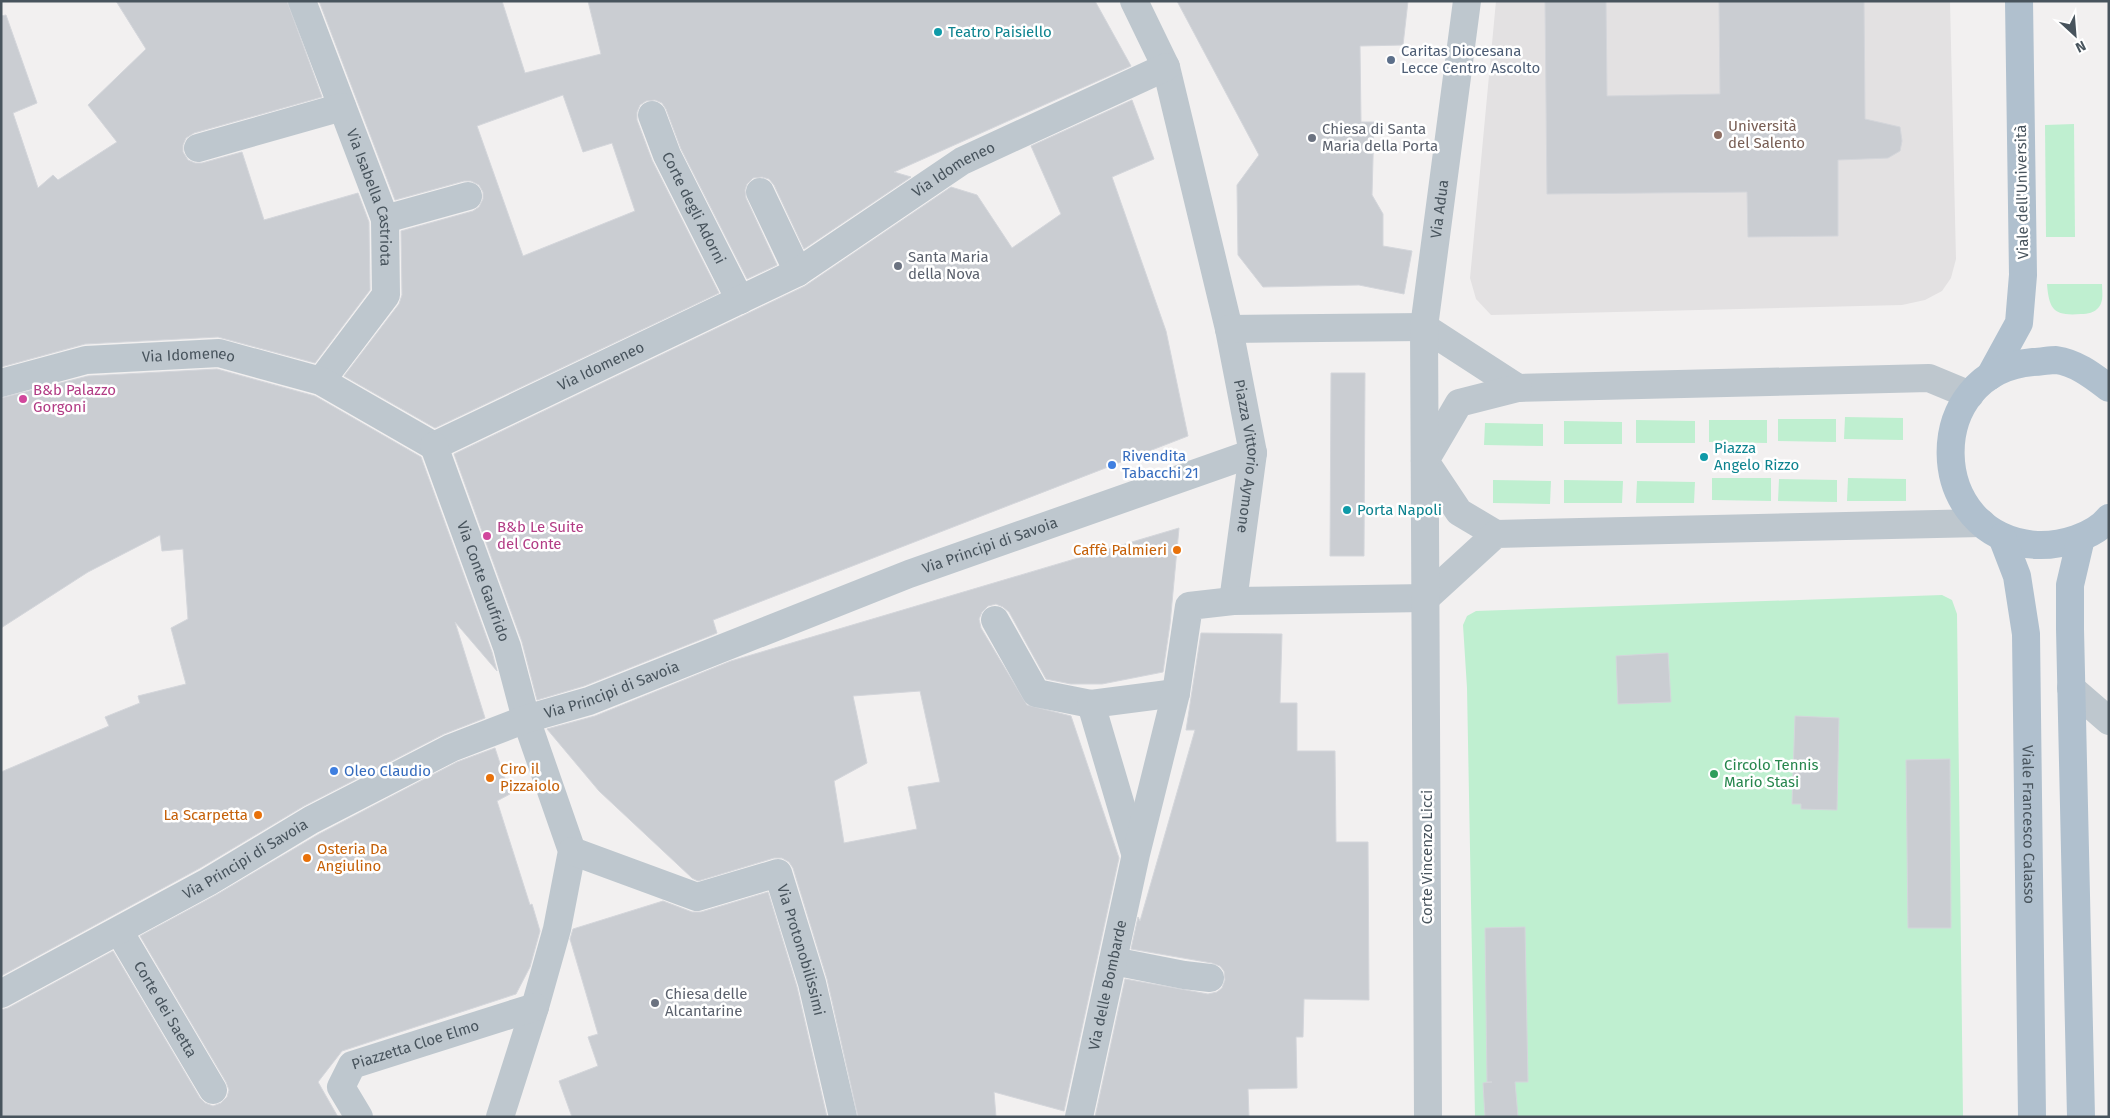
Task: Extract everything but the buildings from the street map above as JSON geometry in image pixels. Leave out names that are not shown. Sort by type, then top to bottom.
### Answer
[{"type":"main road","name":"Viale dell'Università","points":[[1990,376],[2019,324],[2023,275],[2019,1]]},
{"type":"main road","points":[[2109,388],[2088,371],[2056,360],[2017,363],[1990,376],[1970,395],[1957,415],[1950,442],[1950,458],[1954,481],[1966,506],[1992,530],[2023,544],[2052,546],[2081,538],[2106,522],[2109,518]]},
{"type":"main road","name":"Viale Francesco Calasso","points":[[1992,530],[2017,576],[2026,634],[2032,1117]]},
{"type":"main road","points":[[2081,538],[2070,585],[2082,1117]]},
{"type":"street","name":"Via Isabella Castriota","points":[[302,1],[386,219],[386,295],[321,381]]},
{"type":"street","name":"Piazza Vittorio Aymone","points":[[1134,1],[1166,67],[1229,329],[1253,454],[1233,601]]},
{"type":"street","name":"Via Adua","points":[[1424,327],[1467,1]]},
{"type":"street","name":"Via Idomeneo","points":[[1,384],[86,360],[219,353],[321,381],[434,446],[798,272],[962,161],[1166,67]]},
{"type":"street","points":[[198,148],[342,106]]},
{"type":"street","name":"Corte degli Adorni","points":[[652,115],[667,155],[740,300]]},
{"type":"street","points":[[760,192],[798,272]]},
{"type":"street","points":[[386,219],[468,196]]},
{"type":"street","points":[[1424,327],[1426,598]]},
{"type":"street","points":[[1229,329],[1424,327],[1518,388]]},
{"type":"street","points":[[1425,461],[1459,403],[1518,388],[1929,378],[1970,395]]},
{"type":"street","name":"Via Conte Gaufrido","points":[[434,446],[507,647],[526,719],[572,851]]},
{"type":"street","name":"Via Principi di Savoia","points":[[1,994],[208,882],[310,820],[451,748],[526,719],[589,701],[909,574],[1253,454]]},
{"type":"street","points":[[1425,461],[1458,512],[1496,534],[1992,530]]},
{"type":"street","points":[[1233,601],[1426,598],[1496,534]]},
{"type":"street","name":"Corte Vincenzo Licci","points":[[1426,598],[1428,1117]]},
{"type":"street","name":"Via delle Bombarde","points":[[1079,1117],[1136,854],[1176,692],[1189,606],[1233,601]]},
{"type":"street","points":[[995,620],[1036,693],[1091,704],[1176,692]]},
{"type":"street","points":[[2071,688],[2109,721]]},
{"type":"street","name":"Via delle Bombarde","points":[[1091,704],[1136,854]]},
{"type":"street","points":[[500,1117],[535,1007],[557,928],[572,851]]},
{"type":"street","name":"Via Protonobilissimi","points":[[572,851],[697,897],[778,873],[812,983],[843,1117]]},
{"type":"street","name":"Corte dei Saetta","points":[[119,931],[213,1090]]},
{"type":"street","points":[[1113,961],[1184,975],[1210,978]]},
{"type":"street","name":"Piazzetta Cloe Elmo","points":[[359,1117],[341,1087],[352,1066],[535,1007]]},
{"type":"shaded area","name":"Università del Salento","points":[[1496,1],[1950,1],[1956,259],[1951,278],[1942,291],[1925,300],[1902,305],[1491,315],[1476,299],[1470,278]]},
{"type":"green space","points":[[2074,124],[2075,237],[2046,237],[2045,125]]},
{"type":"green space","points":[[2047,284],[2102,284],[2101,305],[2093,312],[2088,313],[2059,313],[2052,306]]},
{"type":"green space","points":[[1845,417],[1903,418],[1903,440],[1844,439]]},
{"type":"green space","points":[[1778,419],[1836,419],[1836,442],[1778,441]]},
{"type":"green space","points":[[1636,420],[1695,421],[1695,443],[1636,443]]},
{"type":"green space","points":[[1709,420],[1767,420],[1767,443],[1709,442]]},
{"type":"green space","points":[[1564,421],[1622,422],[1622,444],[1564,444]]},
{"type":"green space","points":[[1485,423],[1543,424],[1543,446],[1484,445]]},
{"type":"green space","points":[[1712,478],[1771,478],[1771,501],[1712,500]]},
{"type":"green space","points":[[1848,478],[1906,479],[1906,501],[1847,501]]},
{"type":"green space","points":[[1779,479],[1837,480],[1837,502],[1778,501]]},
{"type":"green space","points":[[1493,480],[1551,481],[1550,504],[1493,503]]},
{"type":"green space","points":[[1564,480],[1623,481],[1622,503],[1564,503]]},
{"type":"green space","points":[[1637,481],[1695,482],[1694,503],[1636,503]]},
{"type":"green space","name":"Circolo Tennis Mario Stasi","points":[[1942,595],[1952,600],[1957,614],[1963,1117],[1475,1117],[1467,688],[1463,625],[1467,616],[1476,611]]},
{"type":"place","name":"Teatro Paisiello","points":[[938,32]]},
{"type":"place","name":"Caritas Diocesana Lecce Centro Ascolto","points":[[1391,60]]},
{"type":"place","name":"Università del Salento","points":[[1718,135]]},
{"type":"place","name":"Chiesa di Santa Maria della Porta","points":[[1312,138]]},
{"type":"place","name":"Santa Maria della Nova","points":[[898,266]]},
{"type":"place","name":"B&b Palazzo Gorgoni","points":[[23,399]]},
{"type":"place","name":"Piazza Angelo Rizzo","points":[[1704,457]]},
{"type":"place","name":"Rivendita Tabacchi 21","points":[[1112,465]]},
{"type":"place","name":"Porta Napoli","points":[[1347,510]]},
{"type":"place","name":"B&b Le Suite del Conte","points":[[487,536]]},
{"type":"place","name":"Caffè Palmieri","points":[[1177,550]]},
{"type":"place","name":"Oleo Claudio","points":[[334,771]]},
{"type":"place","name":"Circolo Tennis Mario Stasi","points":[[1714,774]]},
{"type":"place","name":"Ciro il Pizzaiolo","points":[[490,778]]},
{"type":"place","name":"La Scarpetta","points":[[258,815]]},
{"type":"place","name":"Osteria Da Angiulino","points":[[307,858]]},
{"type":"place","name":"Chiesa delle Alcantarine","points":[[655,1003]]}]
